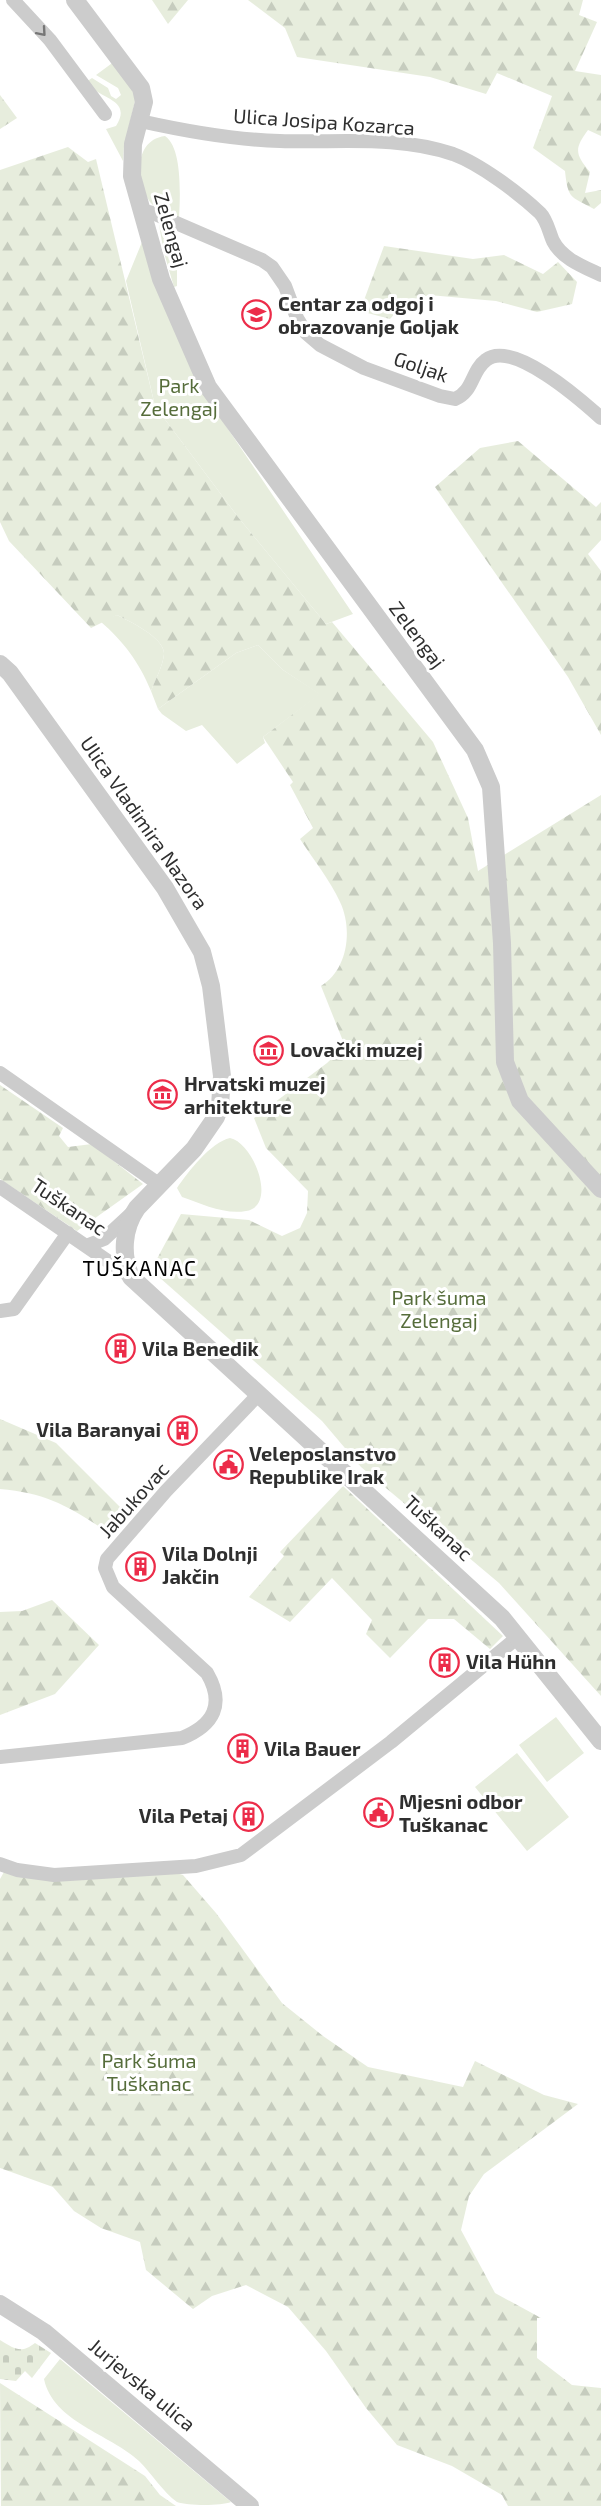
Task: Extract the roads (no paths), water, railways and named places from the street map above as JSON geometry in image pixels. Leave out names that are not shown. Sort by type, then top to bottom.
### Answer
[{"type":"street","points":[[13,0],[105,114]]},
{"type":"street","name":"Zelengaj","points":[[75,0],[141,88],[144,102],[133,144],[131,167],[161,279],[208,387],[475,750],[491,787],[502,943],[506,1062],[520,1101],[601,1189]]},
{"type":"street","name":"Ulica Josipa Kozarca","points":[[140,121],[187,131],[277,141],[402,142],[453,154],[477,166],[542,214],[554,243],[561,252],[601,275]]},
{"type":"street","name":"Goljak","points":[[141,210],[153,213],[262,260],[279,276],[306,333],[337,355],[440,396],[455,399],[468,391],[485,360],[494,355],[504,355],[546,375],[574,392],[601,418]]},
{"type":"street","name":"Ulica Vladimira Nazora","points":[[0,664],[10,673],[165,888],[202,952],[217,1020],[222,1076],[220,1106],[212,1125],[203,1138],[137,1208],[104,1239],[86,1246]]},
{"type":"street","points":[[0,1073],[160,1185]]},
{"type":"street","name":"Tuškanac","points":[[0,1187],[131,1277],[487,1604],[519,1637],[601,1741]]},
{"type":"street","name":"Ulica Vladimira Nazora","points":[[131,1277],[126,1263],[126,1236],[130,1220],[137,1208]]},
{"type":"street","points":[[0,1311],[7,1312],[20,1302],[68,1233]]},
{"type":"street","name":"Jabukovac","points":[[0,1757],[182,1738],[199,1732],[209,1720],[216,1703],[216,1689],[207,1673],[113,1587],[105,1568],[107,1559],[166,1491],[259,1394]]},
{"type":"street","points":[[0,1864],[17,1870],[54,1875],[196,1866],[241,1855],[391,1742],[519,1637]]},
{"type":"street","name":"Jurjevska ulica","points":[[0,2304],[44,2332],[250,2506]]},
{"type":"place","name":"Centar za odgoj i obrazovanje Goljak","points":[[257,315]]},
{"type":"place","name":"Lovački muzej","points":[[269,1050]]},
{"type":"place","name":"Hrvatski muzej arhitekture","points":[[163,1095]]},
{"type":"place","name":"Vila Benedik","points":[[121,1349]]},
{"type":"place","name":"Vila Baranyai","points":[[182,1430]]},
{"type":"place","name":"Veleposlanstvo Republike Irak","points":[[228,1465]]},
{"type":"place","name":"Vila Dolnji Jakčin","points":[[141,1566]]},
{"type":"place","name":"Vila Hühn","points":[[445,1662]]},
{"type":"place","name":"Vila Bauer","points":[[243,1749]]},
{"type":"place","name":"Mjesni odbor Tuškanac","points":[[378,1813]]},
{"type":"place","name":"Vila Petaj","points":[[249,1816]]},
{"type":"district","name":"TUŠKANAC","points":[[140,1269]]},
{"type":"park label","name":"Park Zelengaj","points":[[179,398]]},
{"type":"park label","name":"Park šuma Zelengaj","points":[[439,1310]]},
{"type":"park label","name":"Park šuma Tuškanac","points":[[149,2072]]}]
